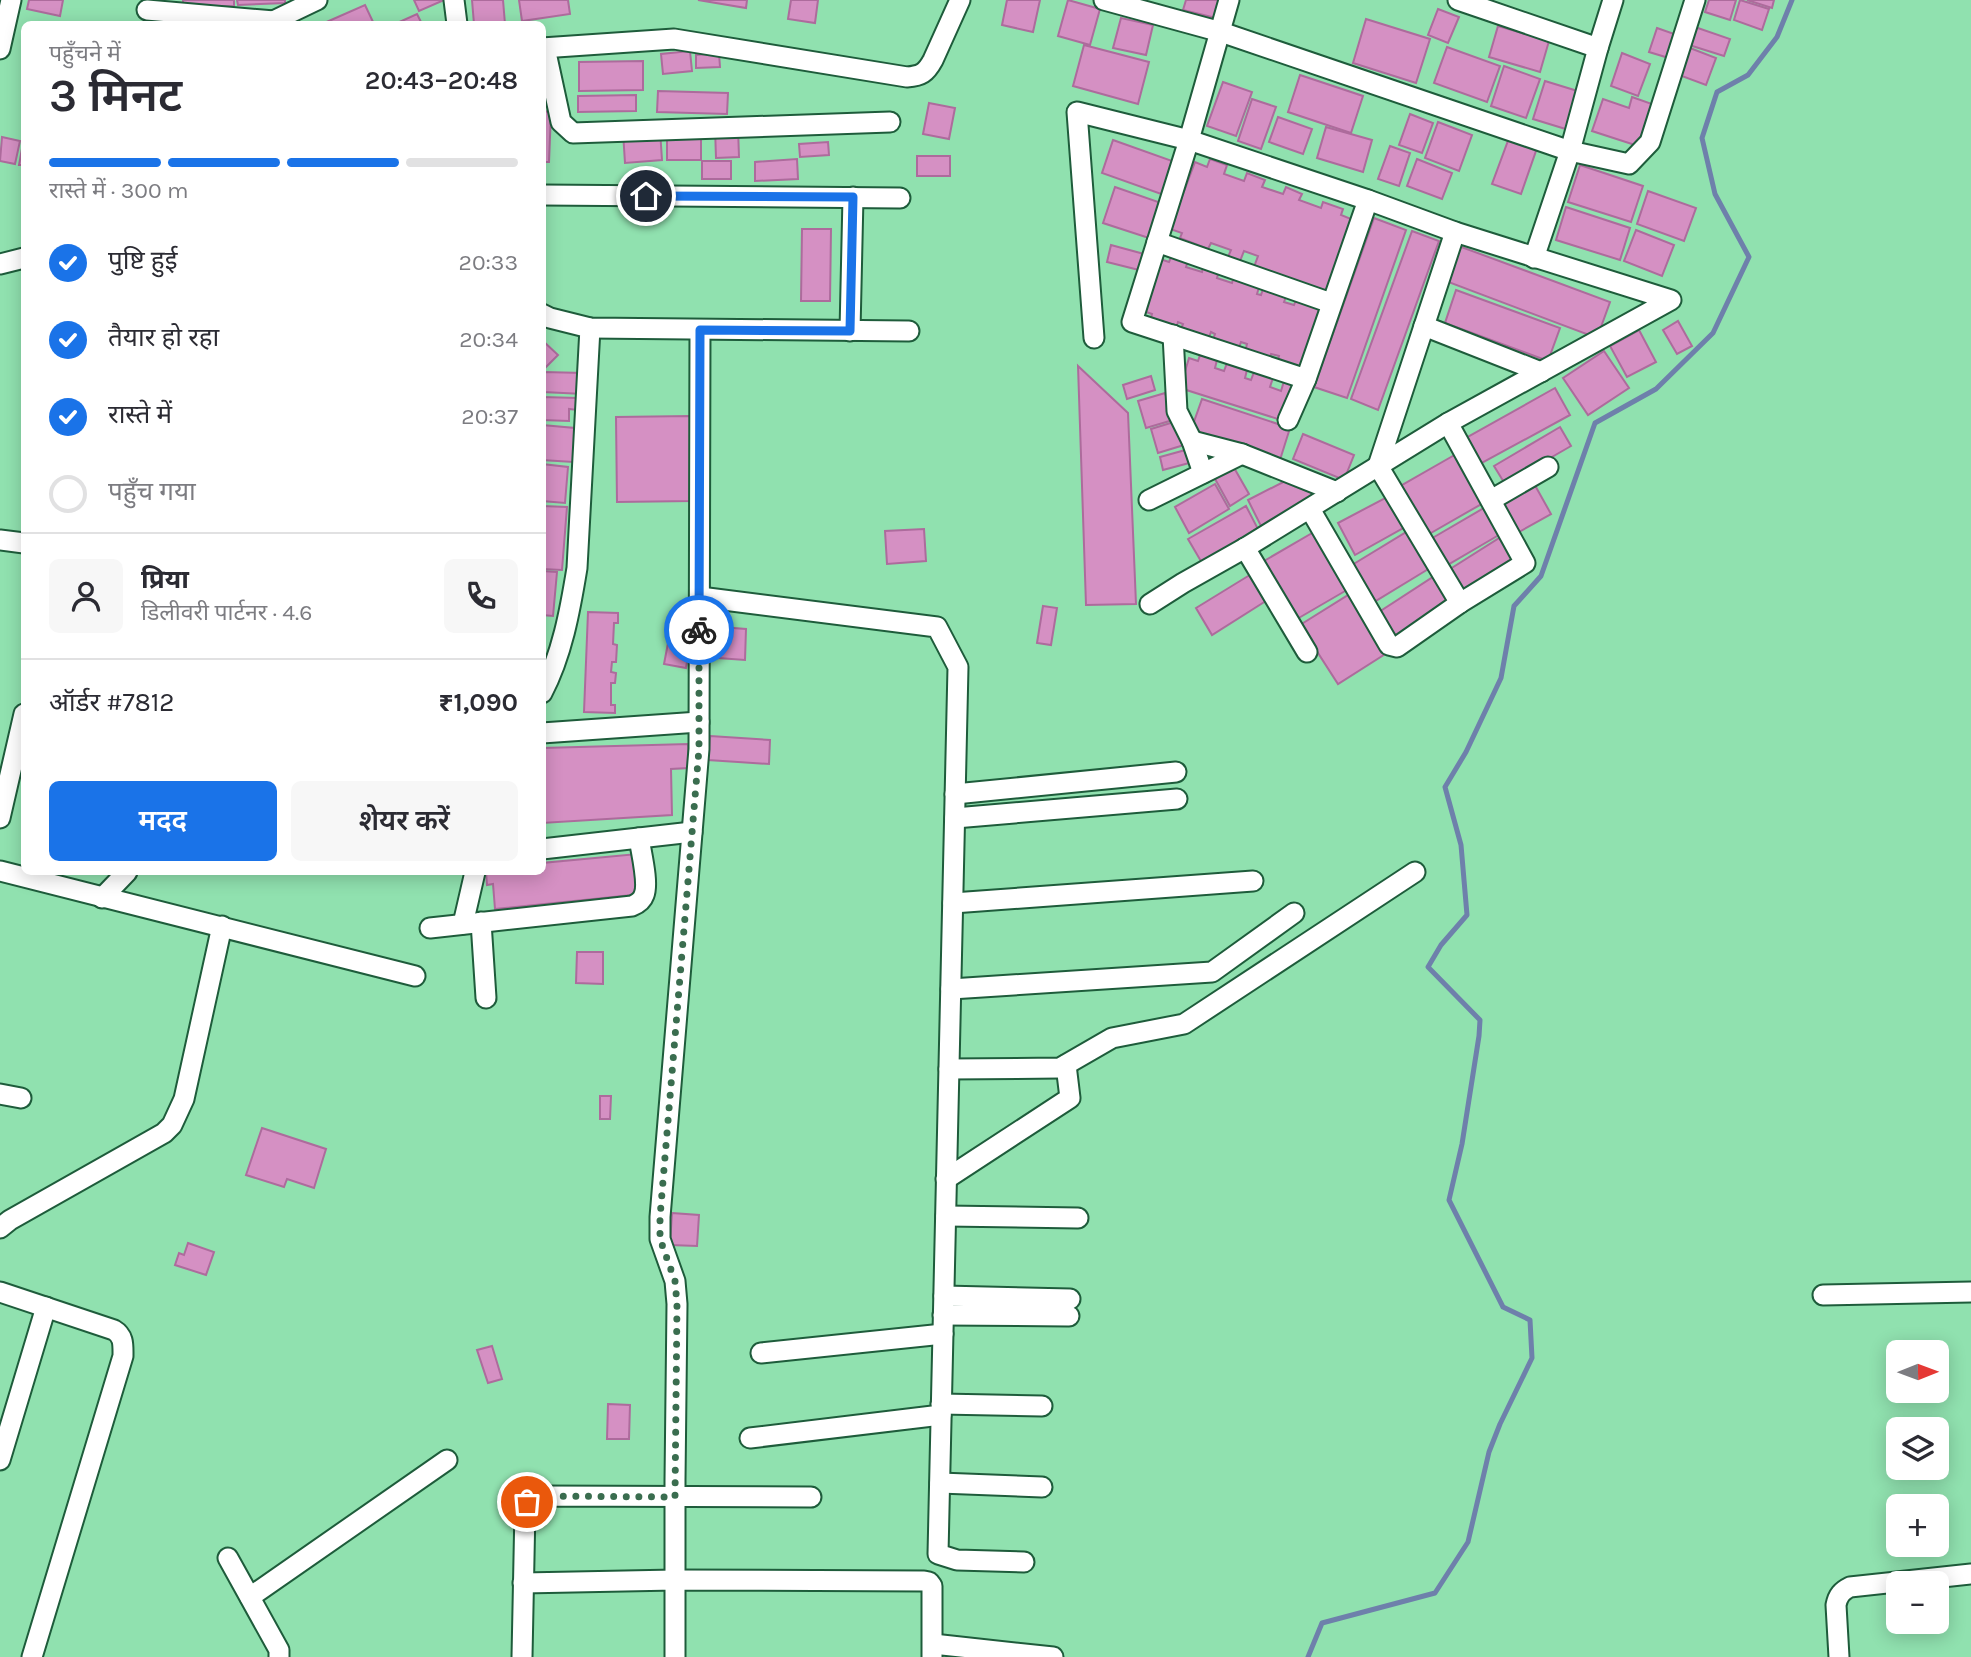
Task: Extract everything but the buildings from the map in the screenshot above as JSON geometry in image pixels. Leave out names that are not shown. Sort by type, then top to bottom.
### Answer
[{"type":"street","points":[[0,49],[11,0]]},
{"type":"street","points":[[275,21],[317,0]]},
{"type":"street","points":[[454,0],[457,21]]},
{"type":"street","points":[[546,48],[674,39],[906,77],[920,76],[933,60],[960,0]]},
{"type":"street","points":[[1104,0],[1221,32],[1570,151],[1629,164],[1650,142],[1695,0]]},
{"type":"street","points":[[1229,0],[1132,322],[1306,379]]},
{"type":"street","points":[[1458,0],[1500,7],[1598,48]]},
{"type":"street","points":[[1534,258],[1570,151],[1613,0]]},
{"type":"street","points":[[148,10],[251,21]]},
{"type":"street","points":[[546,57],[561,122],[573,133],[890,122]]},
{"type":"street","points":[[1094,338],[1077,112],[1189,140],[1455,232],[1671,300],[1448,423],[1150,604]]},
{"type":"street","points":[[546,195],[900,198]]},
{"type":"street","points":[[850,331],[853,197]]},
{"type":"street","points":[[1288,420],[1306,379],[1368,200]]},
{"type":"street","points":[[1455,232],[1378,466],[1461,603]]},
{"type":"street","points":[[1157,242],[1331,303]]},
{"type":"street","points":[[0,264],[21,259]]},
{"type":"street","points":[[546,316],[590,328],[909,331]]},
{"type":"street","points":[[1424,326],[1541,372]]},
{"type":"street","points":[[546,683],[560,648],[577,568],[590,328]]},
{"type":"street","points":[[675,1657],[677,1304],[675,1281],[660,1239],[660,1217],[699,749],[700,330]]},
{"type":"street","points":[[1173,335],[1177,411],[1192,441],[1203,473]]},
{"type":"street","points":[[1310,509],[1389,645],[1397,647],[1525,563],[1448,423]]},
{"type":"street","points":[[1192,441],[1242,454],[1337,492]]},
{"type":"street","points":[[1149,500],[1242,454]]},
{"type":"street","points":[[1491,500],[1548,467]]},
{"type":"street","points":[[0,540],[21,543]]},
{"type":"street","points":[[1245,548],[1307,652]]},
{"type":"street","points":[[700,597],[937,627],[958,667],[938,1554],[957,1560],[1024,1562]]},
{"type":"street","points":[[546,733],[699,722]]},
{"type":"street","points":[[0,818],[21,727]]},
{"type":"street","points":[[955,794],[1176,772]]},
{"type":"street","points":[[955,818],[1177,799]]},
{"type":"street","points":[[546,849],[692,832]]},
{"type":"street","points":[[430,928],[632,906],[639,903],[644,896],[645,887],[639,838]]},
{"type":"street","points":[[0,871],[415,976]]},
{"type":"street","points":[[949,1069],[1060,1068],[1112,1038],[1184,1024],[1415,872]]},
{"type":"street","points":[[103,898],[124,875]]},
{"type":"street","points":[[475,875],[472,923],[486,998]]},
{"type":"street","points":[[953,903],[1253,881]]},
{"type":"street","points":[[951,989],[1212,972],[1294,913]]},
{"type":"street","points":[[0,1228],[164,1133],[172,1125],[184,1099],[222,926]]},
{"type":"street","points":[[946,1179],[1070,1098],[1066,1065]]},
{"type":"street","points":[[0,1094],[21,1098]]},
{"type":"street","points":[[946,1216],[1077,1218]]},
{"type":"street","points":[[0,1292],[120,1333],[123,1342],[122,1356],[32,1657]]},
{"type":"street","points":[[1823,1295],[1971,1292]]},
{"type":"street","points":[[0,1460],[46,1307]]},
{"type":"street","points":[[761,1353],[943,1315],[1069,1308]]},
{"type":"street","points":[[750,1438],[941,1409],[1042,1406]]},
{"type":"street","points":[[250,1598],[447,1460]]},
{"type":"street","points":[[940,1483],[1041,1487]]},
{"type":"street","points":[[522,1657],[524,1508],[530,1499],[538,1496],[811,1497]]},
{"type":"street","points":[[228,1558],[279,1650],[279,1657]]},
{"type":"street","points":[[1839,1657],[1836,1605],[1843,1591],[1850,1587],[1971,1574]]},
{"type":"street","points":[[523,1583],[675,1580],[929,1582],[933,1590],[933,1651],[1053,1657]]},
{"type":"waterway","points":[[1308,1657],[1322,1623],[1435,1593],[1468,1542],[1489,1452],[1532,1358],[1530,1320],[1503,1307],[1449,1200],[1462,1144],[1480,1020],[1428,967],[1441,945],[1467,915],[1461,845],[1445,787],[1466,752],[1501,678],[1514,606],[1541,576],[1595,423],[1656,389],[1713,333],[1749,257],[1715,194],[1702,138],[1717,92],[1748,75],[1777,37],[1792,0]]},
{"type":"way so far","points":[[527,1502],[538,1496],[675,1497],[677,1304],[675,1281],[660,1239],[660,1217],[699,749],[699,630]]},
{"type":"route","points":[[646,196],[853,197],[850,331],[700,330],[699,630]]}]
